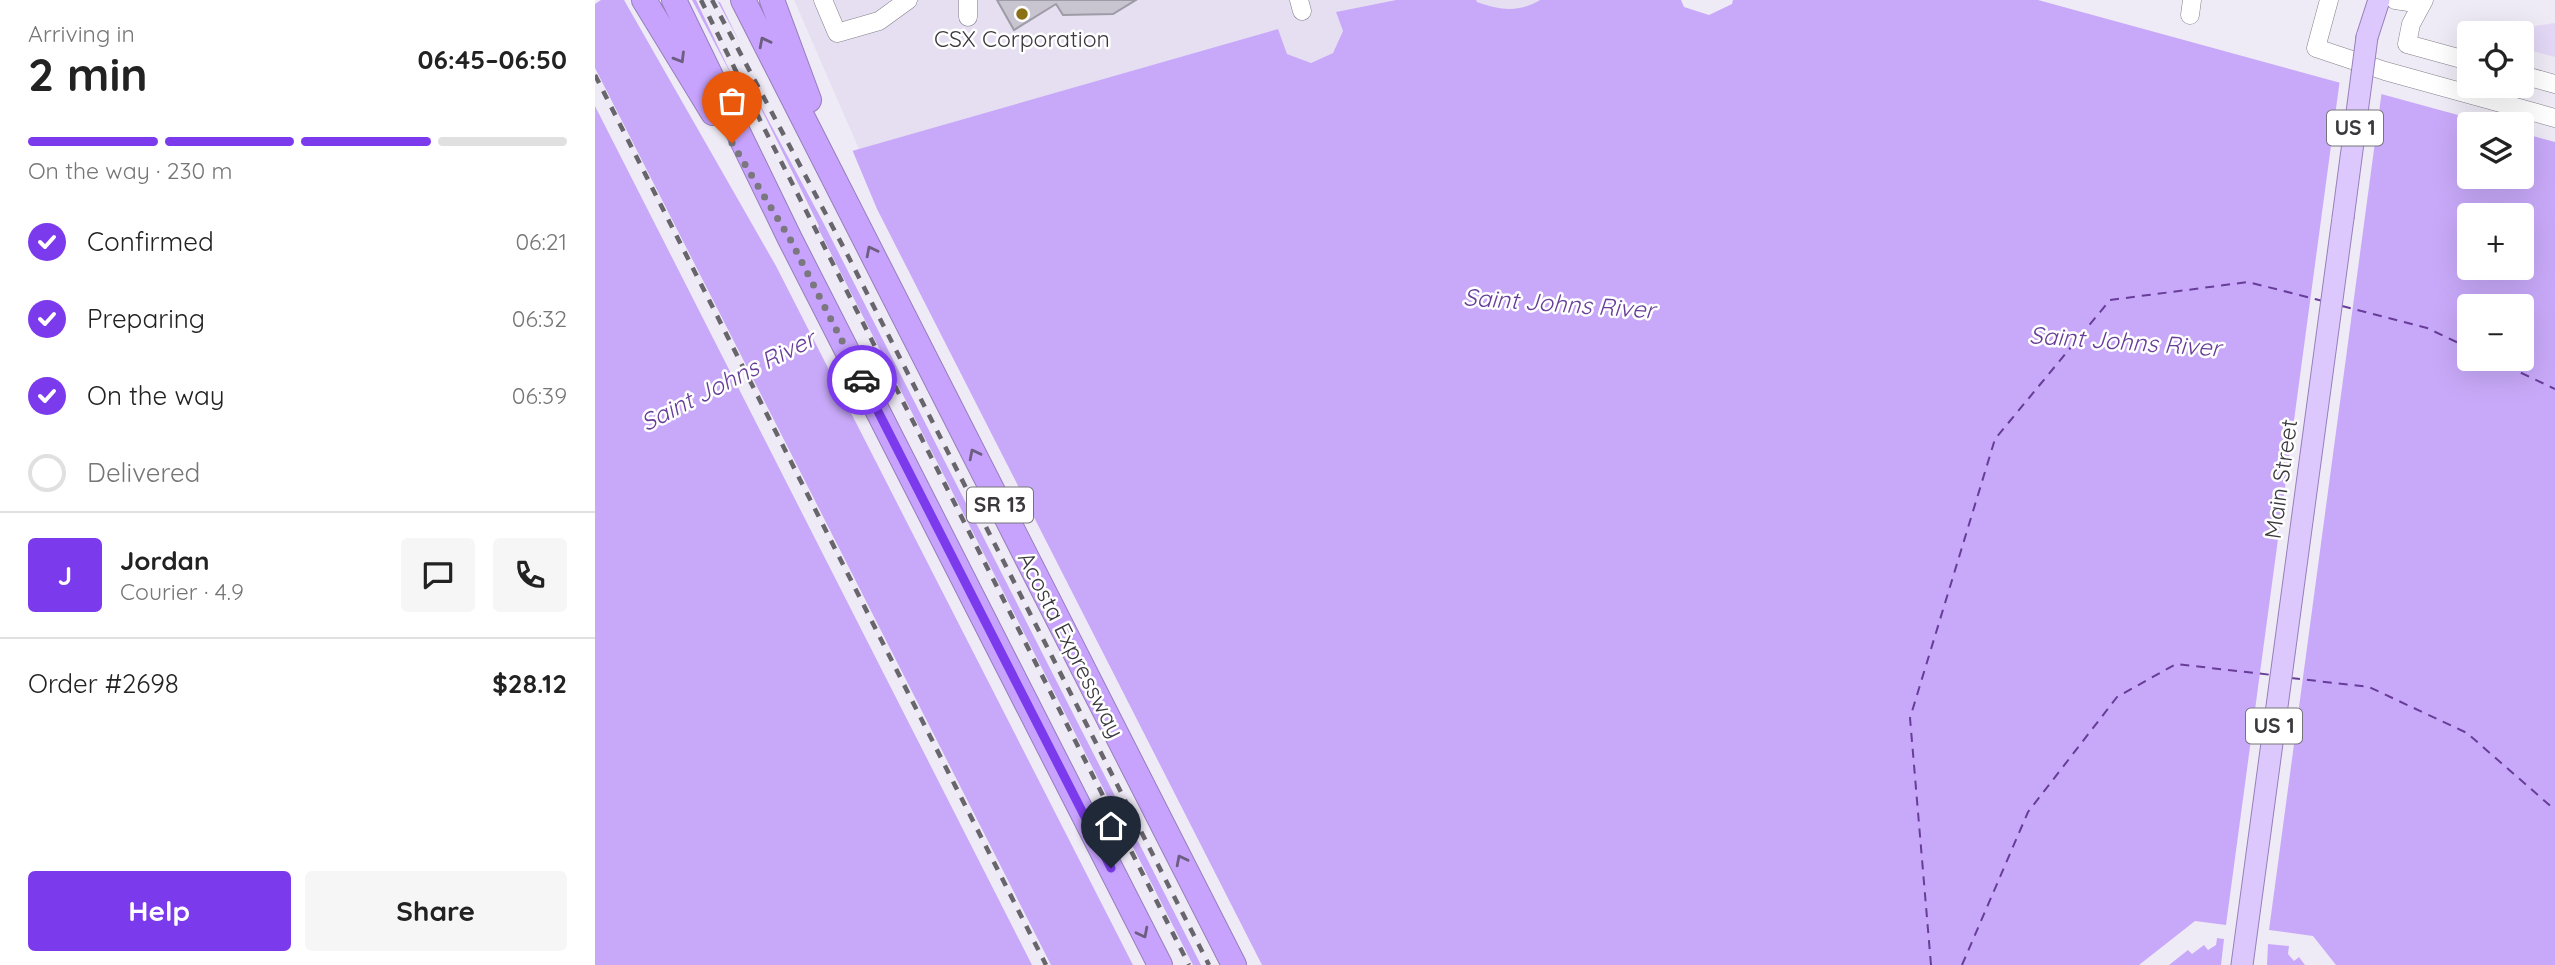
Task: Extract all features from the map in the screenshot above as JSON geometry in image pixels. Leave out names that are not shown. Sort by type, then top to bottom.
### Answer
[{"type":"highway","points":[[644,0],[790,239]]},
{"type":"highway","points":[[674,0],[790,239]]},
{"type":"highway","points":[[743,0],[851,212]]},
{"type":"highway","points":[[772,0],[851,212]]},
{"type":"highway","name":"Acosta Expressway","points":[[851,212],[1234,965]]},
{"type":"highway","name":"SR 13","points":[[790,239],[1160,965]]},
{"type":"main road","name":"Main Street","points":[[2242,965],[2367,37],[2368,0]]},
{"type":"main road","name":"US 1","points":[[2367,37],[2379,0]]},
{"type":"lane","points":[[823,0],[837,33],[879,21],[908,0]]},
{"type":"lane","points":[[2329,0],[2316,48],[2385,71],[2555,118]]},
{"type":"lane","points":[[2395,0],[2423,2],[2411,24],[2407,44],[2457,58]]},
{"type":"lane","points":[[2534,78],[2555,84]]},
{"type":"shaded area","points":[[794,0],[1396,0],[1336,12],[1343,31],[1333,53],[1310,63],[1287,54],[1277,29],[859,149]]},
{"type":"shaded area","points":[[1476,0],[1540,0],[1530,6],[1512,10],[1493,8]]},
{"type":"shaded area","points":[[2555,23],[2555,57],[2534,51],[2534,26]]},
{"type":"water","name":"Saint Johns River","points":[[601,0],[715,0],[726,5],[817,161],[1278,29],[1287,54],[1311,63],[1333,53],[1343,31],[1336,12],[1396,0],[1476,0],[1485,5],[1509,9],[1524,7],[1540,0],[1681,0],[1684,7],[1709,15],[1732,4],[1733,0],[2038,0],[2457,115],[2457,189],[2534,189],[2534,136],[2555,142],[2555,965],[595,965],[595,4]]},
{"type":"pier","points":[[624,0],[692,0],[735,82],[696,0],[717,0],[740,43],[719,0],[728,3],[819,157],[851,147],[877,209],[1262,965],[1201,965],[824,224],[748,82],[818,228],[1193,965],[1133,965],[776,266]]},
{"type":"pier","points":[[595,68],[1051,965],[1032,965],[595,106]]},
{"type":"pier","points":[[2340,79],[2382,90],[2269,930],[2313,936],[2336,965],[2305,965],[2299,957],[2294,961],[2288,954],[2289,946],[2268,944],[2267,965],[2221,965],[2224,939],[2217,938],[2216,945],[2208,950],[2204,945],[2192,954],[2188,950],[2169,965],[2139,965],[2195,921],[2226,925]]},
{"type":"building","name":"CSX Corporation","points":[[997,0],[1136,0],[1113,14],[1063,15],[1056,4],[1014,30]]},
{"type":"ferry route","points":[[1931,965],[1910,718],[1995,439],[2110,300],[2248,282],[2323,301]]},
{"type":"ferry route","points":[[2342,306],[2427,328],[2457,342]]},
{"type":"ferry route","points":[[2517,371],[2555,389]]},
{"type":"ferry route","points":[[1962,965],[2028,812],[2117,697],[2176,664],[2272,675]]},
{"type":"ferry route","points":[[2291,678],[2369,687],[2467,733],[2555,810]]},
{"type":"railway","points":[[701,0],[1189,965]]},
{"type":"railway","points":[[712,0],[846,252],[1209,965]]},
{"type":"railway","points":[[595,75],[1046,965]]},
{"type":"way so far","points":[[732,143],[790,239],[862,380]]},
{"type":"place","name":"CSX Corporation","points":[[1022,14]]},
{"type":"route","points":[[862,380],[1111,868]]}]
